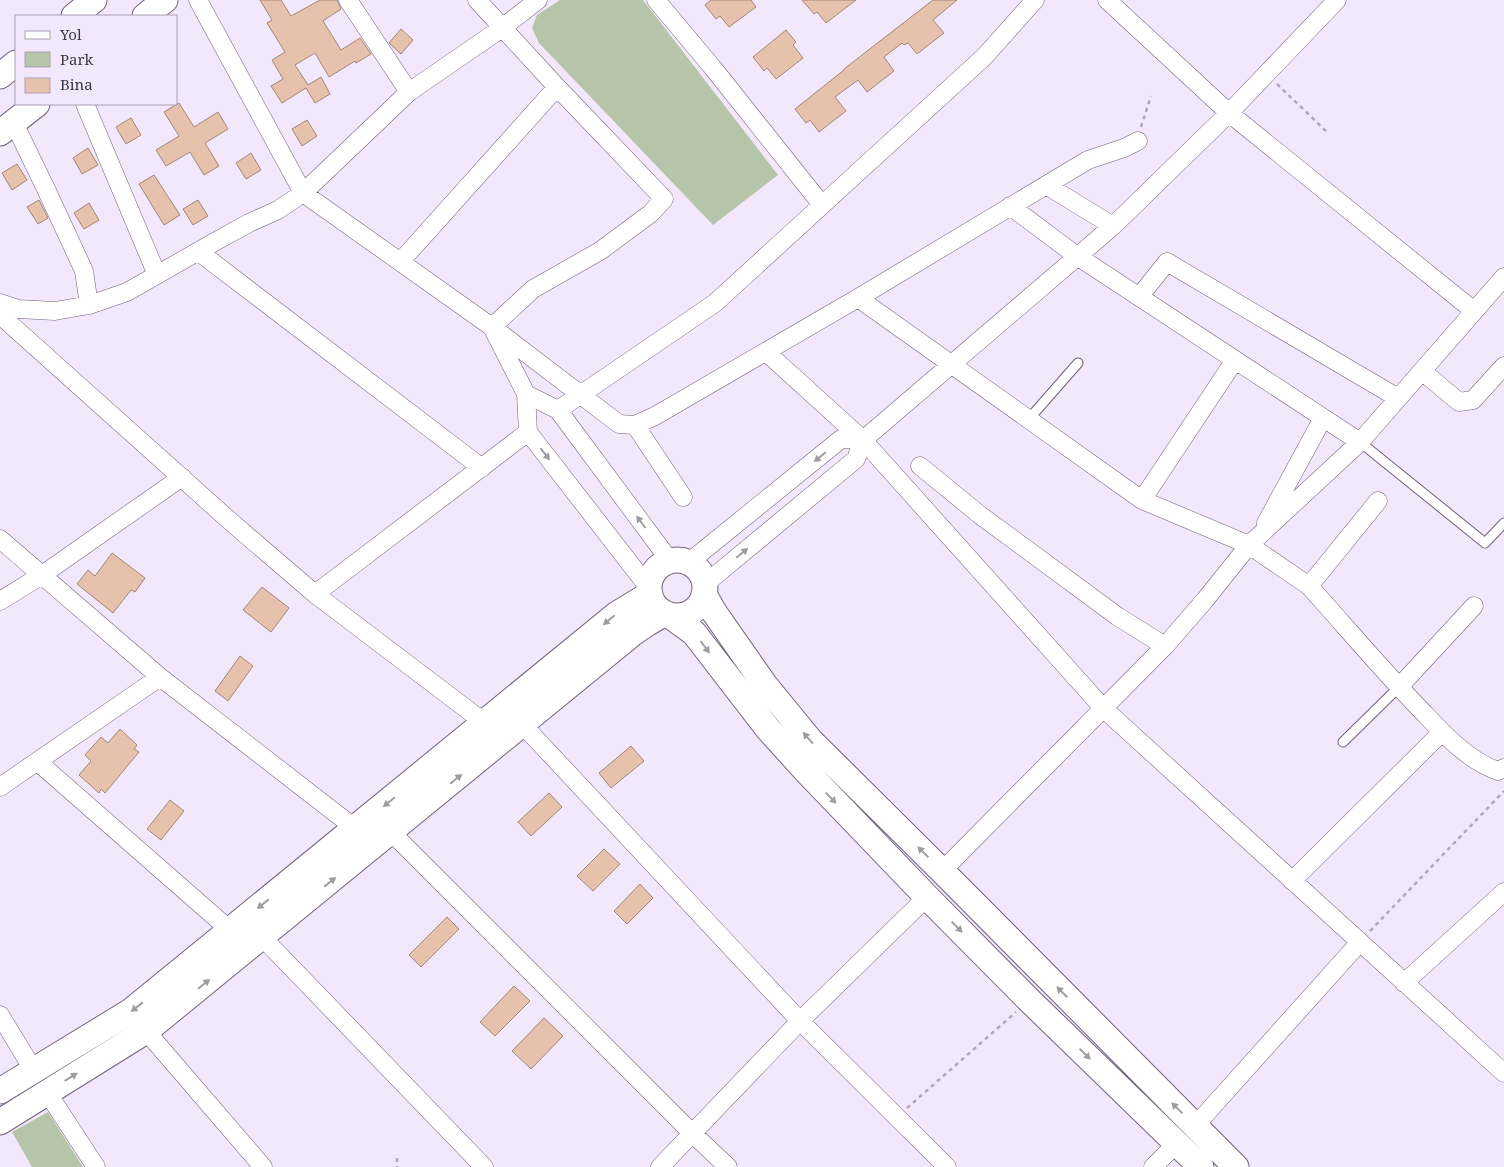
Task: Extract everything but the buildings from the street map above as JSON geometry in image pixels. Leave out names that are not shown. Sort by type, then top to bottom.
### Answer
[{"type":"street","points":[[75,15],[94,0]]},
{"type":"street","points":[[146,15],[165,0]]},
{"type":"street","points":[[198,0],[303,193],[492,327],[619,424],[635,425],[655,416],[858,298],[1088,160],[1124,148],[1138,141]]},
{"type":"street","points":[[348,0],[409,92]]},
{"type":"street","points":[[477,0],[664,199],[650,214],[600,251],[533,289],[492,327]]},
{"type":"street","points":[[0,303],[18,309],[55,311],[90,305],[127,292],[249,223],[278,210],[303,193],[409,92],[502,28],[538,0]]},
{"type":"street","points":[[656,0],[822,205]]},
{"type":"street","points":[[558,410],[715,303],[984,57],[1035,0]]},
{"type":"street","points":[[1107,0],[1229,113],[1474,312]]},
{"type":"street","points":[[0,1122],[146,1031],[648,622],[667,614],[678,616],[687,614],[695,609],[701,602],[704,589],[856,459],[863,440],[1112,226],[1229,113],[1337,0]]},
{"type":"street","points":[[0,76],[15,64]]},
{"type":"street","points":[[401,262],[557,87]]},
{"type":"street","points":[[36,105],[7,128],[46,189],[84,271],[90,305]]},
{"type":"street","points":[[85,105],[157,275]]},
{"type":"street","points":[[1046,185],[1112,226]]},
{"type":"street","points":[[1010,206],[1077,256],[1360,442]]},
{"type":"street","points":[[199,252],[482,468]]},
{"type":"street","points":[[1139,296],[1167,262],[1398,398]]},
{"type":"street","points":[[942,871],[1165,646],[1254,541],[1360,442],[1504,277]]},
{"type":"street","points":[[858,298],[1142,500],[1254,541],[1309,586],[1399,687],[1455,745],[1485,766],[1502,772]]},
{"type":"street","points":[[0,315],[230,521],[315,594],[485,723]]},
{"type":"street","points":[[492,327],[526,394],[528,432],[649,591],[654,605],[694,633],[768,729],[806,771],[1029,1000],[1201,1167]]},
{"type":"street","points":[[766,352],[863,440],[1104,708],[1504,1073]]},
{"type":"street","points":[[1142,500],[1235,360]]},
{"type":"street","points":[[1422,371],[1459,402],[1473,400],[1504,366]]},
{"type":"street","points":[[526,394],[558,410],[679,562]]},
{"type":"street","points":[[1254,541],[1324,418]]},
{"type":"street","points":[[635,425],[682,496]]},
{"type":"street","points":[[315,594],[528,432]]},
{"type":"street","points":[[679,562],[842,439],[863,440]]},
{"type":"street","points":[[920,466],[980,515],[1117,616],[1165,646]]},
{"type":"street","points":[[0,601],[182,477]]},
{"type":"street","points":[[1309,586],[1378,501]]},
{"type":"street","points":[[0,539],[160,677],[356,829]]},
{"type":"street","points":[[0,1091],[132,1011],[617,614],[649,591],[651,578],[655,570],[662,564],[679,562],[696,568],[702,575],[704,589],[714,612],[765,685],[810,740],[1236,1167]]},
{"type":"street","points":[[1399,687],[1474,606]]},
{"type":"street","points":[[0,787],[160,677]]},
{"type":"street","points":[[522,724],[800,1022],[947,1167]]},
{"type":"street","points":[[1292,881],[1442,732]]},
{"type":"street","points":[[38,762],[231,931]]},
{"type":"street","points":[[391,832],[728,1167]]},
{"type":"street","points":[[1404,983],[1504,892]]},
{"type":"street","points":[[660,1167],[800,1022],[927,897]]},
{"type":"street","points":[[262,937],[484,1167]]},
{"type":"street","points":[[1195,1126],[1360,942]]},
{"type":"street","points":[[0,1015],[34,1071]]},
{"type":"street","points":[[146,1031],[263,1167]]},
{"type":"street","points":[[47,1092],[96,1167]]},
{"type":"street","points":[[1153,1167],[1177,1143]]},
{"type":"lane","points":[[1028,420],[1078,363]]},
{"type":"lane","points":[[1360,442],[1485,543],[1504,523]]},
{"type":"lane","points":[[1343,742],[1399,687]]},
{"type":"path","points":[[1267,74],[1328,133]]},
{"type":"path","points":[[1138,141],[1151,96]]},
{"type":"path","points":[[1360,942],[1504,791]]},
{"type":"path","points":[[897,1117],[1029,1000]]},
{"type":"path","points":[[397,1158],[397,1167]]},
{"type":"green space","points":[[560,0],[643,0],[778,175],[713,225],[539,43],[532,28],[537,15]]},
{"type":"green space","points":[[48,1112],[83,1167],[32,1167],[12,1132]]}]
